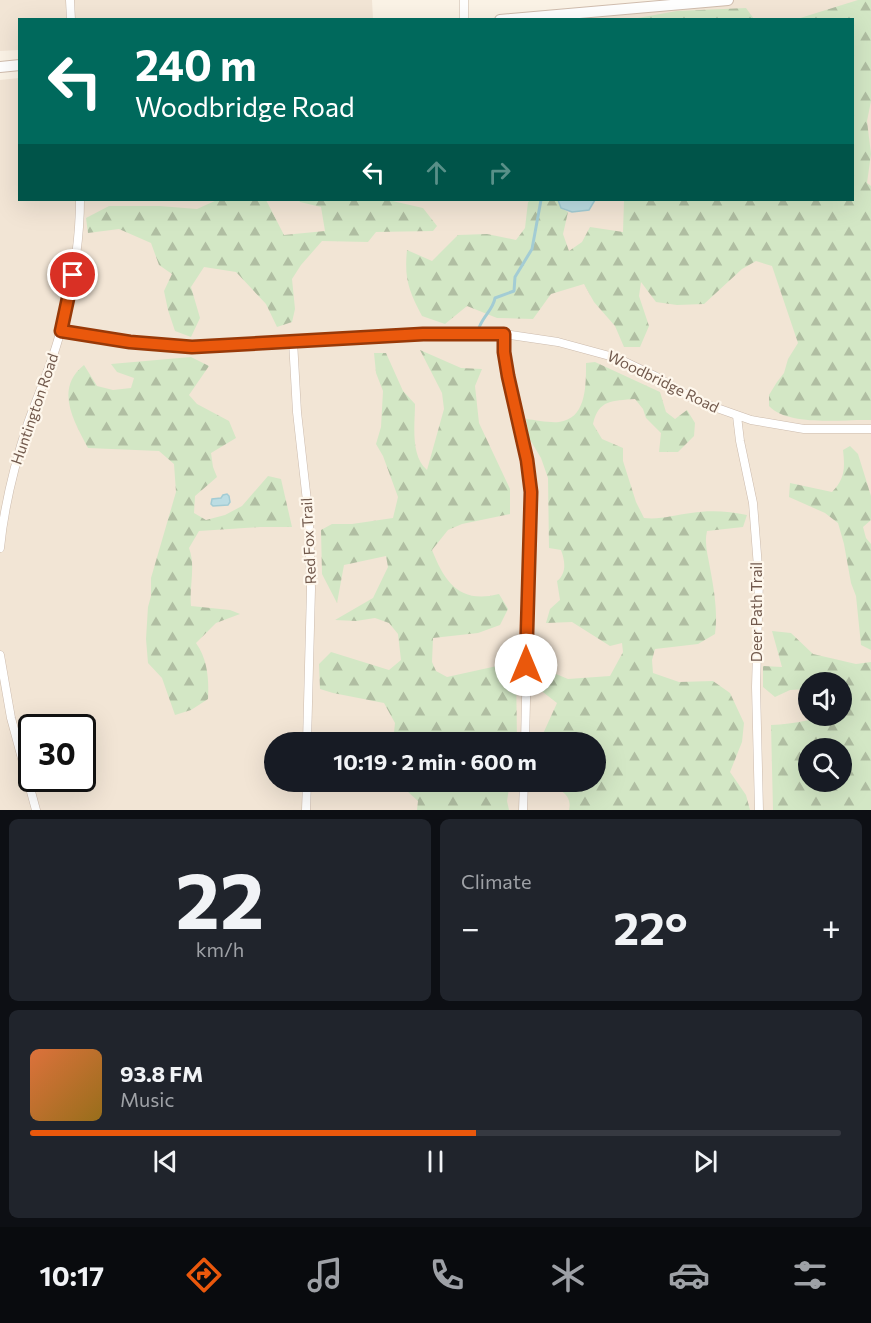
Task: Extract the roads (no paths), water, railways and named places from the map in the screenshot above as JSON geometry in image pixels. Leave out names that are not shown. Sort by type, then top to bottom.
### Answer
[{"type":"street","points":[[70,0],[70,18]]},
{"type":"street","points":[[464,0],[464,18]]},
{"type":"street","points":[[523,18],[728,0]]},
{"type":"street","points":[[0,67],[18,65]]},
{"type":"street","name":"Huntington Road","points":[[0,548],[2,527],[16,462],[61,331],[72,284],[78,244],[80,201]]},
{"type":"street","name":"Woodbridge Road","points":[[61,331],[130,342],[192,347],[423,334],[504,334],[558,342],[618,358],[697,400],[765,424],[804,429],[871,429]]},
{"type":"street","points":[[504,334],[508,376],[527,460],[531,492],[525,732]]},
{"type":"street","name":"Red Fox Trail","points":[[293,341],[297,412],[309,525],[311,589],[307,732]]},
{"type":"street","name":"Deer Path Trail","points":[[737,416],[753,503],[759,580],[756,687],[759,810]]},
{"type":"street","points":[[0,655],[11,718],[36,810]]},
{"type":"street","points":[[306,810],[307,792]]},
{"type":"street","points":[[524,792],[524,810]]},
{"type":"water","points":[[558,201],[594,201],[589,210],[572,212],[561,208]]},
{"type":"water","points":[[227,494],[230,502],[228,505],[213,506],[211,504],[212,499],[221,498]]},
{"type":"waterway","points":[[479,328],[495,298],[514,291],[515,277],[532,249],[541,201]]}]
